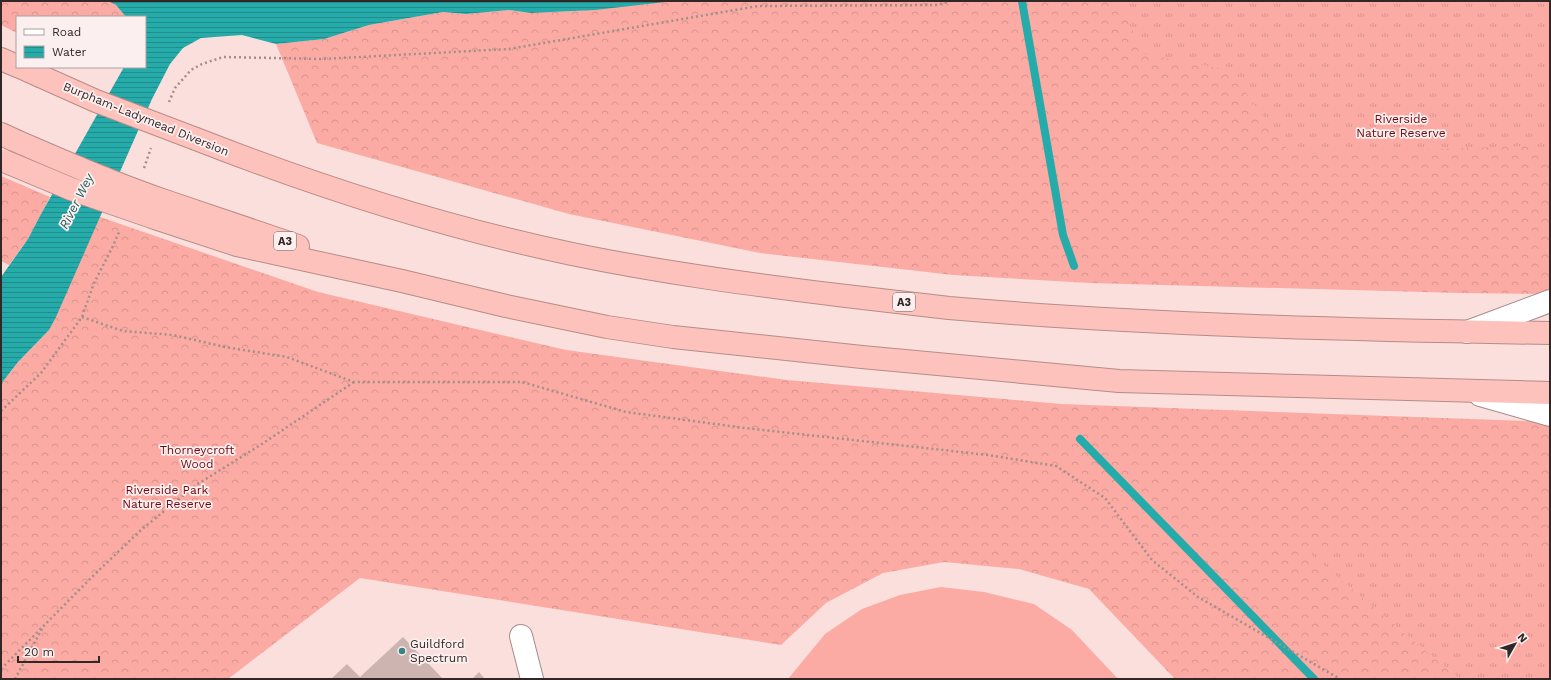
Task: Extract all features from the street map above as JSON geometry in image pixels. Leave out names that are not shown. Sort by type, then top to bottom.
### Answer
[{"type":"highway","name":"Burpham-Ladymead Diversion","points":[[1,59],[16,65]]},
{"type":"highway","name":"Burpham-Ladymead Diversion","points":[[22,68],[96,101],[273,169],[343,193],[500,238],[642,268],[729,282],[947,307],[1082,317],[1274,327],[1467,332]]},
{"type":"highway","name":"A3","points":[[8,137],[71,165],[134,190],[162,210],[402,281],[506,306],[607,327],[731,344],[862,358],[1119,380],[1550,393]]},
{"type":"highway","points":[[3,160],[71,189],[162,210]]},
{"type":"highway","name":"A3","points":[[1467,332],[1550,333]]},
{"type":"lane","points":[[1467,332],[1550,301]]},
{"type":"lane","points":[[1466,391],[1550,415]]},
{"type":"lane","points":[[521,636],[532,679]]},
{"type":"path","points":[[166,109],[175,88],[191,70],[202,64],[223,57],[322,59],[509,49],[758,6],[937,5],[950,1]]},
{"type":"path","points":[[141,174],[152,145]]},
{"type":"path","points":[[1,411],[41,373],[82,317],[94,283],[119,231]]},
{"type":"path","points":[[82,317],[123,331],[172,335],[225,347],[287,357],[354,382],[522,382],[626,412],[745,428],[988,455],[1056,466],[1104,498],[1152,560],[1198,597],[1340,679]]},
{"type":"path","points":[[1,669],[45,623],[141,530],[196,485],[259,446],[354,382]]},
{"type":"path","points":[[15,679],[45,623]]},
{"type":"green space","points":[[1,1],[108,1],[116,5],[125,16],[16,16],[16,32],[1,25]]},
{"type":"green space","points":[[674,1],[1550,1],[1550,251],[582,10]]},
{"type":"green space","name":"Riverside Nature Reserve","points":[[674,1],[1117,1],[1145,54],[1229,70],[1291,154],[1526,146],[1550,151],[1550,294],[1090,283],[953,275],[760,253],[569,214],[317,143],[276,44],[324,39],[369,25],[443,12],[466,14],[509,10],[531,13],[595,10]]},
{"type":"green space","points":[[1,176],[50,197],[28,239],[9,265],[1,261]]},
{"type":"green space","name":"Thorneycroft Wood","points":[[100,217],[318,292],[566,350],[787,380],[1061,404],[1550,422],[1550,548],[1303,548],[1459,679],[1175,679],[1089,589],[1019,569],[944,562],[883,573],[826,603],[781,645],[360,578],[228,679],[1,679],[1,384],[18,362],[49,330]]},
{"type":"green space","points":[[1302,548],[1550,548],[1550,679],[1459,679]]},
{"type":"green space","points":[[941,587],[984,592],[1034,604],[1072,630],[1118,679],[788,679],[825,634],[862,609],[900,595]]},
{"type":"water","name":"River Wey","points":[[108,1],[674,1],[595,10],[531,13],[509,10],[466,14],[443,12],[369,25],[324,39],[276,44],[242,35],[201,38],[183,48],[170,64],[152,99],[49,330],[18,362],[1,384],[1,277],[28,239],[123,68],[146,68],[146,16],[125,16],[116,5]]},
{"type":"building","name":"Guildford Spectrum","points":[[403,637],[443,679],[331,679],[347,664],[360,677]]},
{"type":"building","name":"Guildford Spectrum","points":[[479,672],[485,679],[472,679]]},
{"type":"waterway","points":[[1022,1],[1063,235],[1074,266]]},
{"type":"waterway","points":[[1080,439],[1314,679]]},
{"type":"place","name":"Guildford Spectrum","points":[[402,651]]},
{"type":"park label","name":"Riverside Park Nature Reserve","points":[[167,497]]}]
